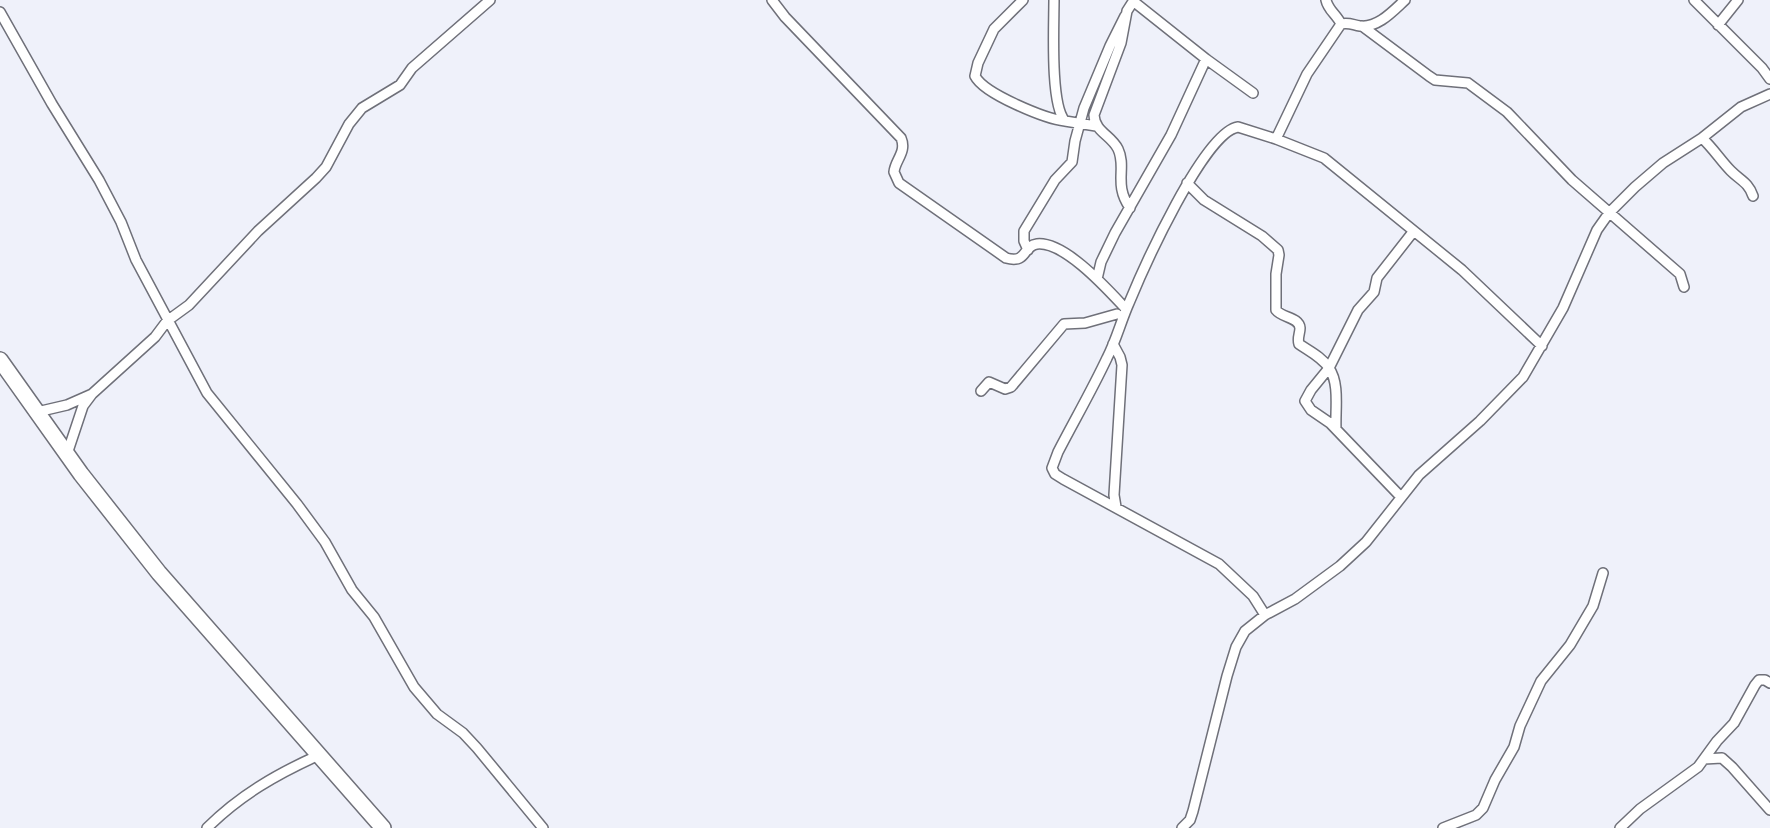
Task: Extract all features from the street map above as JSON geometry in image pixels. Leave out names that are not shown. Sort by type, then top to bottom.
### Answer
[{"type":"highway","points":[[0,360],[67,454],[185,605],[383,828]]},
{"type":"street","points":[[67,454],[83,406],[92,394],[155,337],[167,321],[189,305],[263,226],[316,178],[335,152],[354,115],[400,84],[412,68],[490,0]]},
{"type":"street","points":[[772,0],[785,17],[901,138],[903,151],[894,168],[895,178],[899,183],[1006,258],[1018,260],[1032,246],[1038,244],[1062,252],[1076,260],[1110,292],[1122,312]]},
{"type":"street","points":[[1023,0],[994,29],[978,63],[975,76],[983,87],[1045,117],[1096,126]]},
{"type":"street","points":[[1054,0],[1057,93],[1059,111],[1065,122]]},
{"type":"street","points":[[1326,0],[1328,7],[1337,15],[1341,24]]},
{"type":"street","points":[[1362,26],[1375,24],[1388,16],[1405,0]]},
{"type":"street","points":[[1694,0],[1721,21],[1770,79]]},
{"type":"street","points":[[1721,21],[1729,0]]},
{"type":"street","points":[[1721,21],[1738,0]]},
{"type":"street","points":[[1028,250],[1024,241],[1024,231],[1055,180],[1072,162],[1075,141],[1091,90],[1133,1],[1253,93]]},
{"type":"street","points":[[0,12],[52,104],[99,180],[121,222],[136,260],[207,393],[325,542],[352,590],[374,617],[414,687],[437,714],[477,748],[543,828]]},
{"type":"street","points":[[1125,16],[1121,43],[1094,115],[1096,126],[1117,147],[1120,160],[1120,187],[1130,208]]},
{"type":"street","points":[[1341,24],[1351,23],[1362,26],[1435,80],[1468,83],[1500,107],[1544,153],[1680,274],[1684,287]]},
{"type":"street","points":[[1276,139],[1307,74],[1341,24]]},
{"type":"street","points":[[1097,279],[1101,262],[1171,135],[1206,59]]},
{"type":"street","points":[[1182,828],[1191,824],[1227,676],[1236,646],[1245,631],[1264,615],[1295,598],[1340,566],[1366,542],[1419,475],[1480,421],[1522,377],[1563,308],[1590,243],[1610,213],[1650,173],[1702,138],[1741,107],[1770,94]]},
{"type":"street","points":[[1264,615],[1252,596],[1219,564],[1063,479],[1055,474],[1052,468],[1058,452],[1108,357],[1122,312],[1187,183],[1224,134],[1238,127],[1324,158],[1462,270],[1542,346]]},
{"type":"street","points":[[1702,138],[1730,170],[1746,182],[1753,196]]},
{"type":"street","points":[[1187,183],[1204,201],[1262,236],[1278,250],[1280,255],[1276,274],[1276,310],[1280,315],[1294,319],[1298,323],[1300,327],[1299,344],[1322,360],[1329,368],[1335,386],[1336,429]]},
{"type":"street","points":[[1401,497],[1336,429],[1311,410],[1305,401],[1329,368],[1358,310],[1374,292],[1377,278],[1413,232]]},
{"type":"street","points":[[981,391],[989,382],[1005,389],[1011,387],[1064,324],[1085,323],[1122,312]]},
{"type":"street","points":[[1113,344],[1122,365],[1114,495],[1116,507]]},
{"type":"street","points":[[37,412],[67,405],[92,394]]},
{"type":"street","points":[[1443,828],[1476,815],[1483,808],[1498,774],[1514,747],[1520,726],[1541,681],[1570,645],[1593,606],[1602,573]]},
{"type":"street","points":[[1620,828],[1640,809],[1698,767],[1734,723],[1759,680],[1770,683]]},
{"type":"street","points":[[207,828],[254,788],[319,755]]},
{"type":"street","points":[[1704,759],[1722,758],[1732,766],[1770,810]]}]
